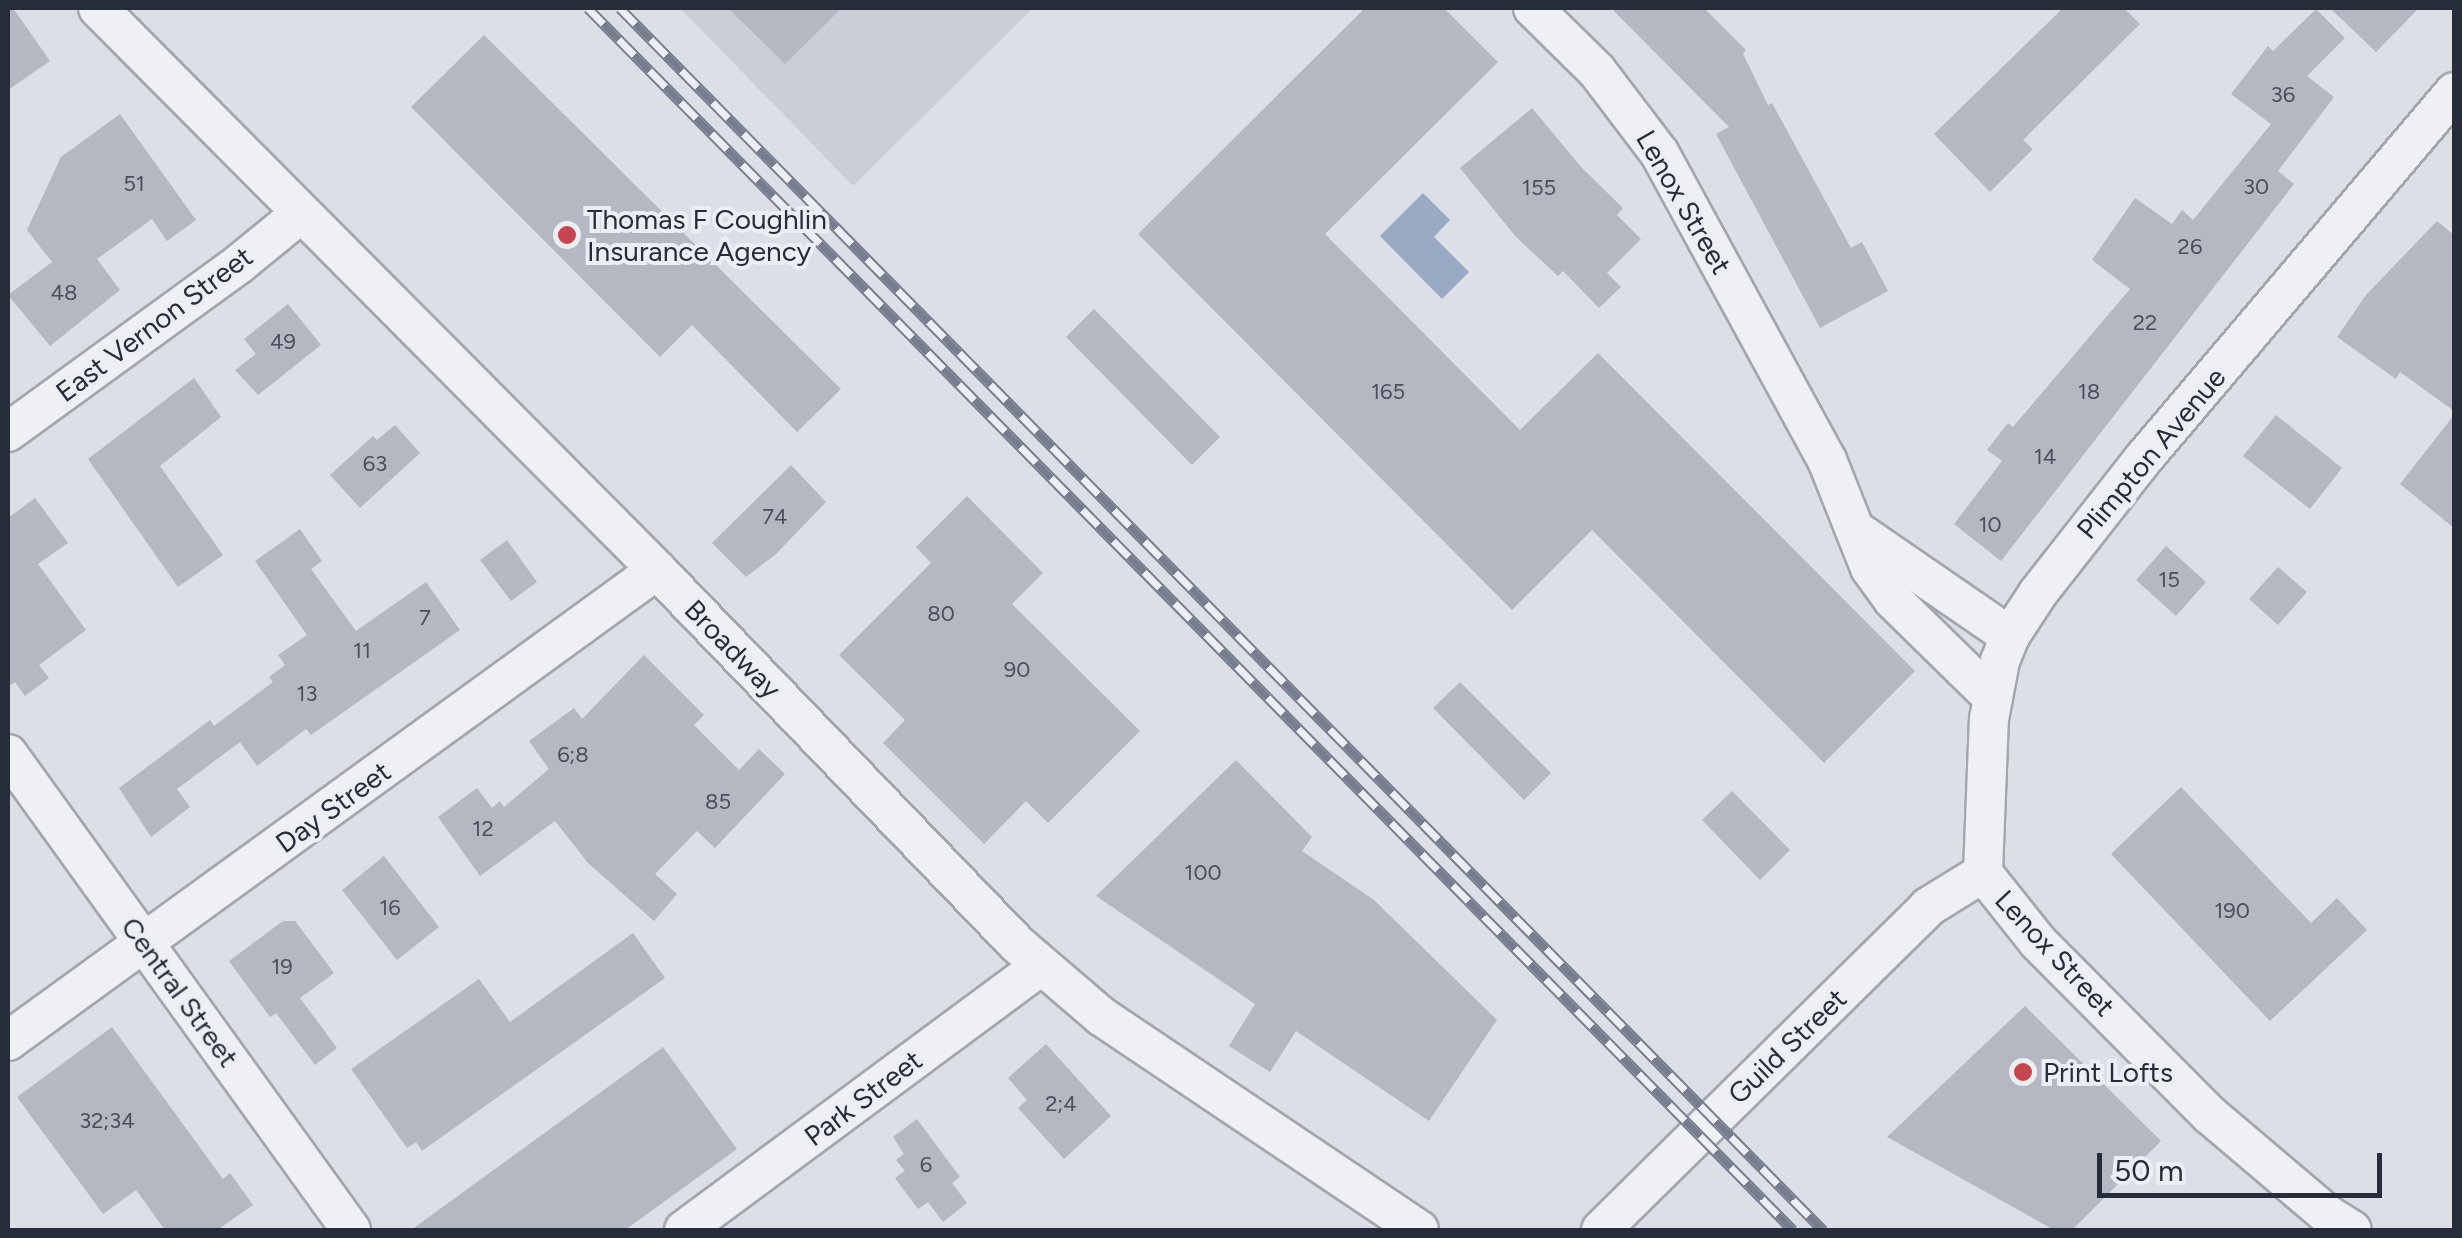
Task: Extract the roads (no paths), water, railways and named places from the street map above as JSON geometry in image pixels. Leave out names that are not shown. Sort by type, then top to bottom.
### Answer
[{"type":"street","name":"Broadway","points":[[98,8],[657,570],[1041,966],[1100,1016],[1419,1230]]},
{"type":"street","name":"Lenox Street","points":[[1533,8],[1597,72],[1660,154],[1805,418],[1870,568],[1893,600],[1993,698]]},
{"type":"street","name":"Plimpton Avenue","points":[[1983,874],[1985,760],[1993,698],[2010,636],[2144,458],[2454,92]]},
{"type":"street","name":"East Vernon Street","points":[[8,432],[239,264],[299,214]]},
{"type":"street","points":[[1857,531],[2010,636]]},
{"type":"street","name":"Day Street","points":[[8,1041],[657,570]]},
{"type":"street","name":"Central Street","points":[[8,754],[351,1230]]},
{"type":"street","name":"Lenox Street","points":[[1983,874],[2038,942],[2210,1115],[2328,1215],[2352,1230]]},
{"type":"street","name":"Guild Street","points":[[1600,1230],[1928,907],[1983,874]]},
{"type":"street","name":"Park Street","points":[[684,1230],[1041,966]]},
{"type":"water","points":[[1423,193],[1450,220],[1434,237],[1469,272],[1442,299],[1380,236]]},
{"type":"railway","points":[[588,8],[1793,1230]]},
{"type":"railway","points":[[620,8],[1823,1230]]},
{"type":"place","name":"Thomas F Coughlin Insurance Agency","points":[[567,235]]},
{"type":"place","name":"Print Lofts","points":[[2023,1072]]}]
